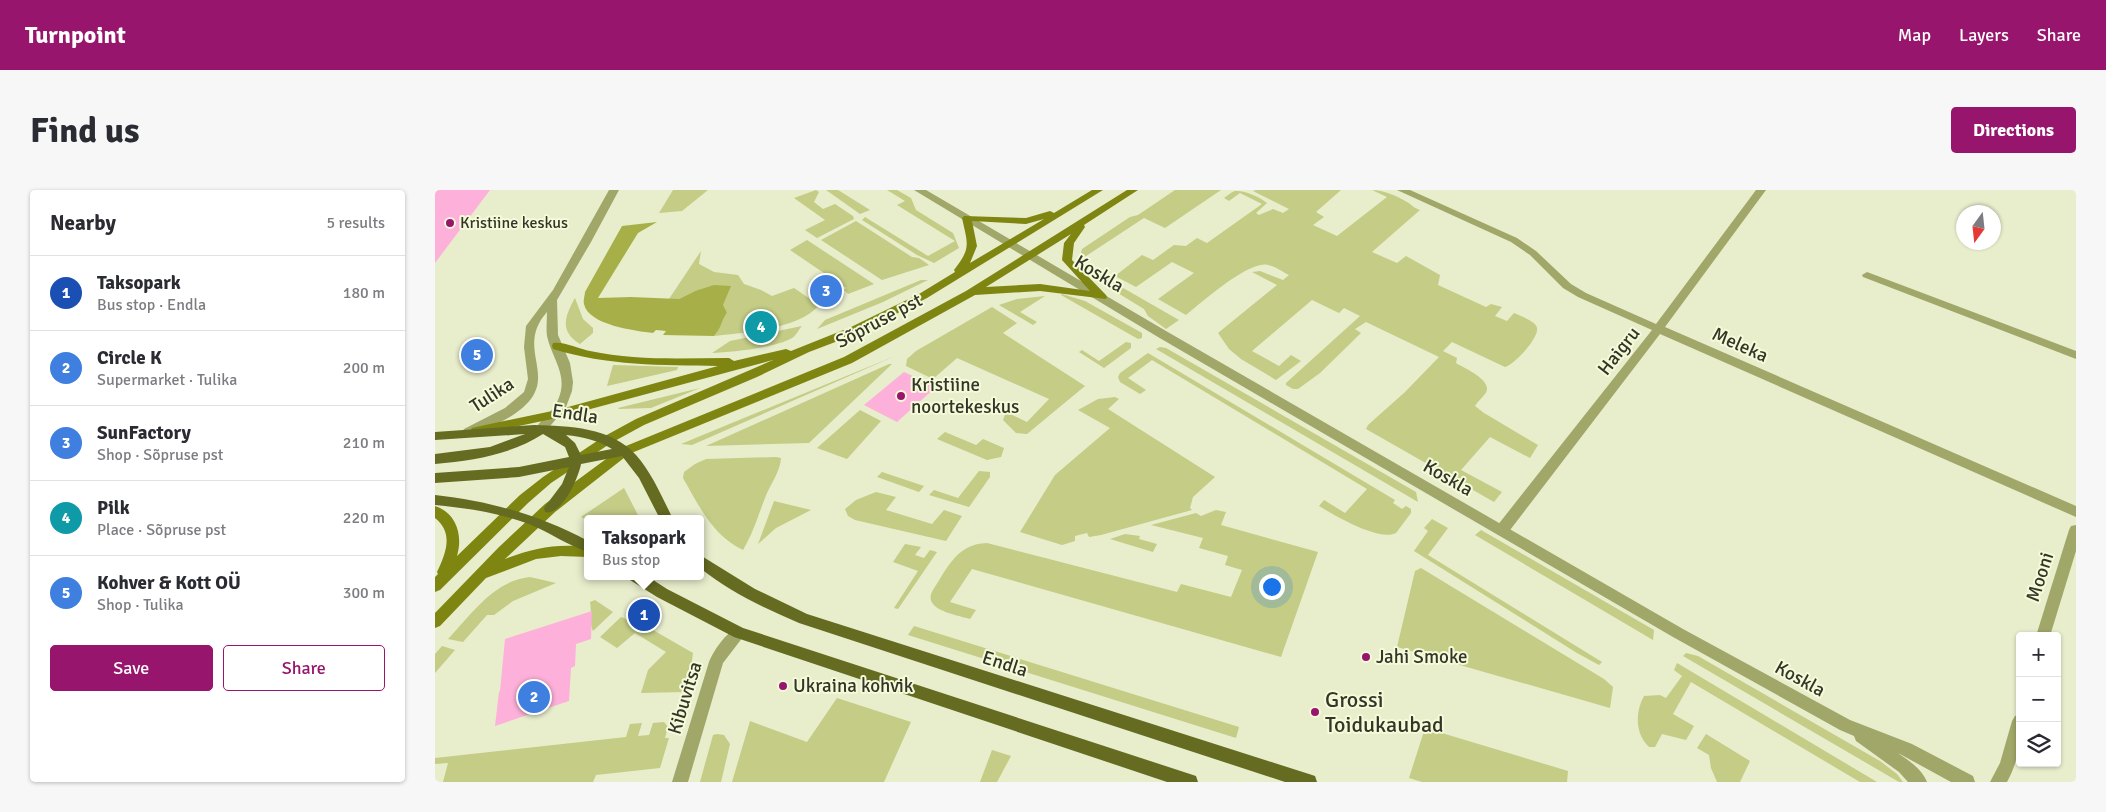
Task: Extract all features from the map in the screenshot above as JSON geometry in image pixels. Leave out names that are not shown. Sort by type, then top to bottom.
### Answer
[{"type":"main road","name":"Sõpruse pst","points":[[510,512],[547,480],[607,440],[640,422],[753,374],[805,349],[855,330],[923,296],[1098,190]]},
{"type":"main road","name":"Sõpruse pst","points":[[536,520],[625,451],[848,360],[970,293],[1032,256],[1133,190]]},
{"type":"main road","points":[[951,280],[970,259],[973,244],[967,218],[1026,221],[1073,205]]},
{"type":"main road","points":[[1083,222],[1069,243],[1067,260],[1102,297]]},
{"type":"main road","points":[[970,293],[1034,286],[1058,288],[1102,297]]},
{"type":"main road","points":[[557,346],[584,355],[641,361],[742,363]]},
{"type":"main road","points":[[463,434],[557,414],[742,363],[805,349]]},
{"type":"main road","points":[[435,459],[476,456],[498,451],[525,439],[542,428],[564,439],[571,445],[575,461],[569,486],[550,508]]},
{"type":"main road","name":"Endla","points":[[435,436],[542,428],[577,432],[607,440],[625,451],[643,472],[665,515]]},
{"type":"main road","points":[[435,478],[519,472],[625,451]]},
{"type":"main road","points":[[435,500],[474,504],[510,512],[557,529],[584,545]]},
{"type":"main road","points":[[435,511],[445,519],[455,541],[453,552],[438,582]]},
{"type":"main road","points":[[438,582],[510,512]]},
{"type":"main road","points":[[435,622],[536,520]]},
{"type":"main road","points":[[478,577],[508,563],[540,552],[572,550],[584,552]]},
{"type":"main road","name":"Endla","points":[[704,563],[729,582],[764,602],[804,619],[1309,782]]},
{"type":"main road","points":[[641,580],[662,593],[739,633],[1190,782]]},
{"type":"street","name":"Tulika","points":[[463,434],[503,415],[528,396],[533,386],[534,377],[529,354],[529,331],[540,313],[552,300],[586,244],[614,190]]},
{"type":"street","name":"Koskla","points":[[919,190],[1678,633],[1845,725],[1907,749],[1967,782]]},
{"type":"street","name":"Meleka","points":[[1402,190],[1514,240],[1533,253],[1567,286],[1582,295],[2076,512]]},
{"type":"street","name":"Haigru","points":[[1502,530],[1658,329],[1761,190]]},
{"type":"street","points":[[1867,275],[2076,355]]},
{"type":"street","points":[[542,428],[557,414],[567,392],[566,366],[551,332],[554,314],[552,300]]},
{"type":"street","name":"Mooni","points":[[2044,632],[2076,530]]},
{"type":"street","name":"Kibuvitsa","points":[[680,782],[719,654],[739,633]]},
{"type":"street","points":[[1998,782],[2007,766],[2020,722]]},
{"type":"street","points":[[1845,725],[1905,767],[1919,782]]},
{"type":"green space","points":[[673,190],[708,190],[682,211],[659,213]]},
{"type":"green space","points":[[816,190],[819,192],[814,202],[823,209],[835,204],[853,216],[854,219],[817,238],[805,230],[825,220],[794,198]]},
{"type":"green space","points":[[826,190],[838,190],[870,210],[860,214]]},
{"type":"green space","points":[[887,190],[897,190],[911,198],[916,210],[953,233],[959,248],[934,263],[917,255],[862,220],[865,217],[928,256],[955,241],[897,205],[905,201]]},
{"type":"green space","points":[[1175,190],[1221,190],[1165,228],[1144,218],[1083,258],[1080,257],[1082,249]]},
{"type":"green space","points":[[1341,190],[1316,212],[1324,217],[1313,225],[1337,236],[1387,197],[1372,190],[1385,192],[1399,198],[1420,210],[1372,252],[1397,263],[1406,256],[1440,275],[1438,285],[1486,307],[1491,304],[1502,307],[1495,316],[1507,321],[1514,313],[1536,325],[1537,332],[1530,344],[1514,361],[1505,367],[1452,342],[1443,351],[1457,358],[1456,363],[1486,384],[1485,394],[1475,406],[1538,445],[1530,458],[1490,437],[1461,470],[1502,492],[1494,502],[1366,429],[1439,357],[1366,322],[1355,329],[1361,333],[1320,373],[1298,389],[1293,389],[1286,385],[1286,383],[1360,316],[1344,308],[1339,313],[1312,300],[1252,351],[1279,366],[1291,355],[1301,361],[1276,380],[1241,359],[1229,349],[1218,333],[1277,285],[1252,272],[1260,271],[1283,280],[1289,275],[1268,265],[1260,265],[1249,269],[1225,284],[1186,315],[1158,299],[1194,273],[1172,262],[1136,287],[1115,276],[1142,255],[1153,260],[1174,245],[1186,246],[1197,238],[1207,243],[1262,204],[1240,193],[1229,201],[1224,198],[1234,192],[1239,191],[1256,196],[1267,203],[1256,213],[1259,215],[1273,209],[1283,213],[1289,209],[1253,191]]},
{"type":"green space","points":[[856,221],[912,257],[919,258],[929,265],[882,280],[821,240]]},
{"type":"green space","points":[[657,222],[638,233],[598,298],[679,299],[714,285],[731,286],[723,305],[727,313],[714,336],[663,335],[666,331],[656,330],[653,333],[614,326],[594,317],[587,311],[584,302],[585,292],[622,226]]},
{"type":"green space","points":[[807,240],[874,284],[848,294],[844,290],[846,288],[790,250]]},
{"type":"green space","points":[[701,251],[699,264],[714,272],[738,275],[744,284],[772,296],[794,288],[819,305],[799,320],[785,325],[714,336],[727,313],[722,306],[730,286],[695,291],[679,299],[669,299]]},
{"type":"green space","points":[[1090,269],[1179,320],[1166,329],[1148,316],[1144,309],[1085,273]]},
{"type":"green space","points":[[921,280],[928,280],[883,302],[817,329],[825,320]]},
{"type":"green space","points":[[1062,294],[1085,301],[1142,333],[1142,338],[1138,339]]},
{"type":"green space","points":[[1045,296],[1020,312],[1037,322],[1033,325],[999,305],[1017,299]]},
{"type":"green space","points":[[575,298],[583,319],[593,328],[593,333],[580,344],[569,334],[566,323]]},
{"type":"green space","points":[[992,307],[1017,323],[1003,333],[1085,386],[1027,434],[1016,433],[1003,420],[1006,412],[1027,422],[1049,399],[957,358],[933,379],[906,366],[907,359],[916,351]]},
{"type":"green space","points":[[802,326],[793,337],[775,344],[712,353],[730,341]]},
{"type":"green space","points":[[1126,342],[1131,343],[1131,348],[1104,368],[1079,352],[1082,350],[1099,361]]},
{"type":"green space","points":[[1160,347],[1166,348],[1416,492],[1418,502],[1156,349]]},
{"type":"green space","points":[[1148,353],[1395,500],[1393,503],[1402,509],[1406,506],[1411,509],[1411,513],[1396,533],[1388,535],[1368,531],[1319,506],[1324,500],[1345,513],[1367,489],[1152,360],[1128,378],[1146,390],[1140,394],[1120,382],[1118,377],[1120,373]]},
{"type":"green space","points":[[895,356],[692,445],[681,444]]},
{"type":"green space","points":[[892,364],[809,443],[706,446]]},
{"type":"green space","points":[[613,365],[678,367],[677,370],[607,386]]},
{"type":"green space","points":[[700,388],[651,408],[618,408]]},
{"type":"green space","points":[[1115,397],[1119,399],[1108,409],[1215,477],[1193,497],[1190,508],[1192,510],[1101,535],[1089,537],[1087,533],[1075,536],[1075,541],[1062,545],[1020,532],[1055,475],[1110,428],[1078,410],[1098,399]]},
{"type":"green space","points":[[860,410],[881,421],[847,459],[817,448]]},
{"type":"green space","points":[[945,432],[976,445],[983,439],[1004,448],[1001,457],[987,460],[937,439]]},
{"type":"green space","points":[[781,458],[779,469],[743,550],[723,537],[708,519],[683,478],[684,472],[706,459]]},
{"type":"green space","points":[[979,471],[990,472],[990,477],[969,507],[929,495],[934,490],[958,498]]},
{"type":"green space","points":[[882,472],[924,486],[919,492],[877,477]]},
{"type":"green space","points":[[624,488],[638,515],[584,515],[584,519],[581,517]]},
{"type":"green space","points":[[876,492],[896,497],[886,510],[932,524],[944,510],[962,516],[946,541],[855,520],[848,516],[845,509],[856,500]]},
{"type":"green space","points":[[774,501],[811,510],[776,528],[758,544]]},
{"type":"green space","points":[[1216,510],[1226,512],[1221,525],[1318,552],[1281,657],[972,569],[950,602],[976,610],[970,619],[942,610],[932,602],[933,590],[954,558],[968,548],[977,544],[987,543],[1177,592],[1181,584],[1231,597],[1242,570],[1225,565],[1228,556],[1199,548],[1203,538],[1151,525],[1196,513],[1201,516]]},
{"type":"green space","points":[[1432,519],[1448,528],[1428,555],[1602,662],[1599,665],[1577,653],[1414,551],[1428,531],[1424,528]]},
{"type":"green space","points":[[1481,530],[1654,630],[1653,640],[1475,535]]},
{"type":"green space","points":[[1125,534],[1140,536],[1139,539],[1157,544],[1153,552],[1110,539]]},
{"type":"green space","points":[[905,544],[921,547],[915,555],[924,558],[930,550],[937,552],[898,609],[894,608],[918,571],[893,562]]},
{"type":"green space","points":[[1421,568],[1604,679],[1613,687],[1610,708],[1397,647],[1415,571]]},
{"type":"green space","points":[[530,577],[556,583],[513,601],[494,615],[487,615],[463,642],[448,639],[475,609],[494,592],[517,580]]},
{"type":"green space","points":[[595,600],[613,612],[593,631],[590,602]]},
{"type":"green space","points":[[621,617],[629,620],[632,618],[693,653],[690,674],[684,692],[641,693],[648,670],[666,652],[635,633],[617,648],[600,637]]},
{"type":"green space","points":[[914,626],[1239,727],[1236,738],[908,635]]},
{"type":"green space","points":[[442,646],[455,650],[435,673],[435,654]]},
{"type":"green space","points":[[1686,653],[1698,656],[1880,761],[1897,774],[1903,782],[1899,782],[1683,656]]},
{"type":"green space","points":[[1677,663],[1877,782],[1860,782],[1691,682],[1673,714],[1694,726],[1686,740],[1662,734],[1655,747],[1649,747],[1644,742],[1639,729],[1638,716],[1641,702],[1644,696],[1660,695],[1666,698],[1682,676],[1674,670]]},
{"type":"green space","points":[[837,698],[911,722],[884,782],[732,782],[750,721],[807,742]]},
{"type":"green space","points":[[664,722],[668,727],[665,738],[669,738],[660,768],[596,775],[593,782],[443,782],[448,763],[435,764],[435,758],[626,737],[630,724],[642,723],[638,736],[649,735],[653,723]]},
{"type":"green space","points":[[1425,728],[1568,771],[1567,782],[1422,782],[1409,778]]},
{"type":"green space","points":[[1706,734],[1750,761],[1740,782],[1717,782],[1711,768],[1709,755],[1697,748]]},
{"type":"green space","points":[[713,735],[724,735],[730,744],[721,782],[700,782]]},
{"type":"green space","points":[[992,750],[1011,756],[997,782],[980,782]]},
{"type":"building","name":"Kristiine keskus","points":[[435,190],[490,190],[435,263]]},
{"type":"building","name":"Kristiine noortekeskus","points":[[904,372],[936,387],[897,422],[864,405]]},
{"type":"building","points":[[592,611],[591,639],[576,644],[575,666],[571,668],[569,701],[495,726],[505,639]]},
{"type":"place","name":"Kristiine keskus","points":[[450,223]]},
{"type":"place","name":"SunFactory","points":[[826,291]]},
{"type":"place","name":"Pilk","points":[[761,327]]},
{"type":"place","name":"Kohver & Kott OÜ","points":[[477,355]]},
{"type":"place","name":"Kristiine noortekeskus","points":[[901,396]]},
{"type":"place","name":"Taksopark","points":[[644,615]]},
{"type":"place","name":"Jahi Smoke","points":[[1366,657]]},
{"type":"place","name":"Ukraina kohvik","points":[[783,686]]},
{"type":"place","name":"Circle K","points":[[534,697]]},
{"type":"place","name":"Grossi Toidukaubad","points":[[1315,712]]}]
